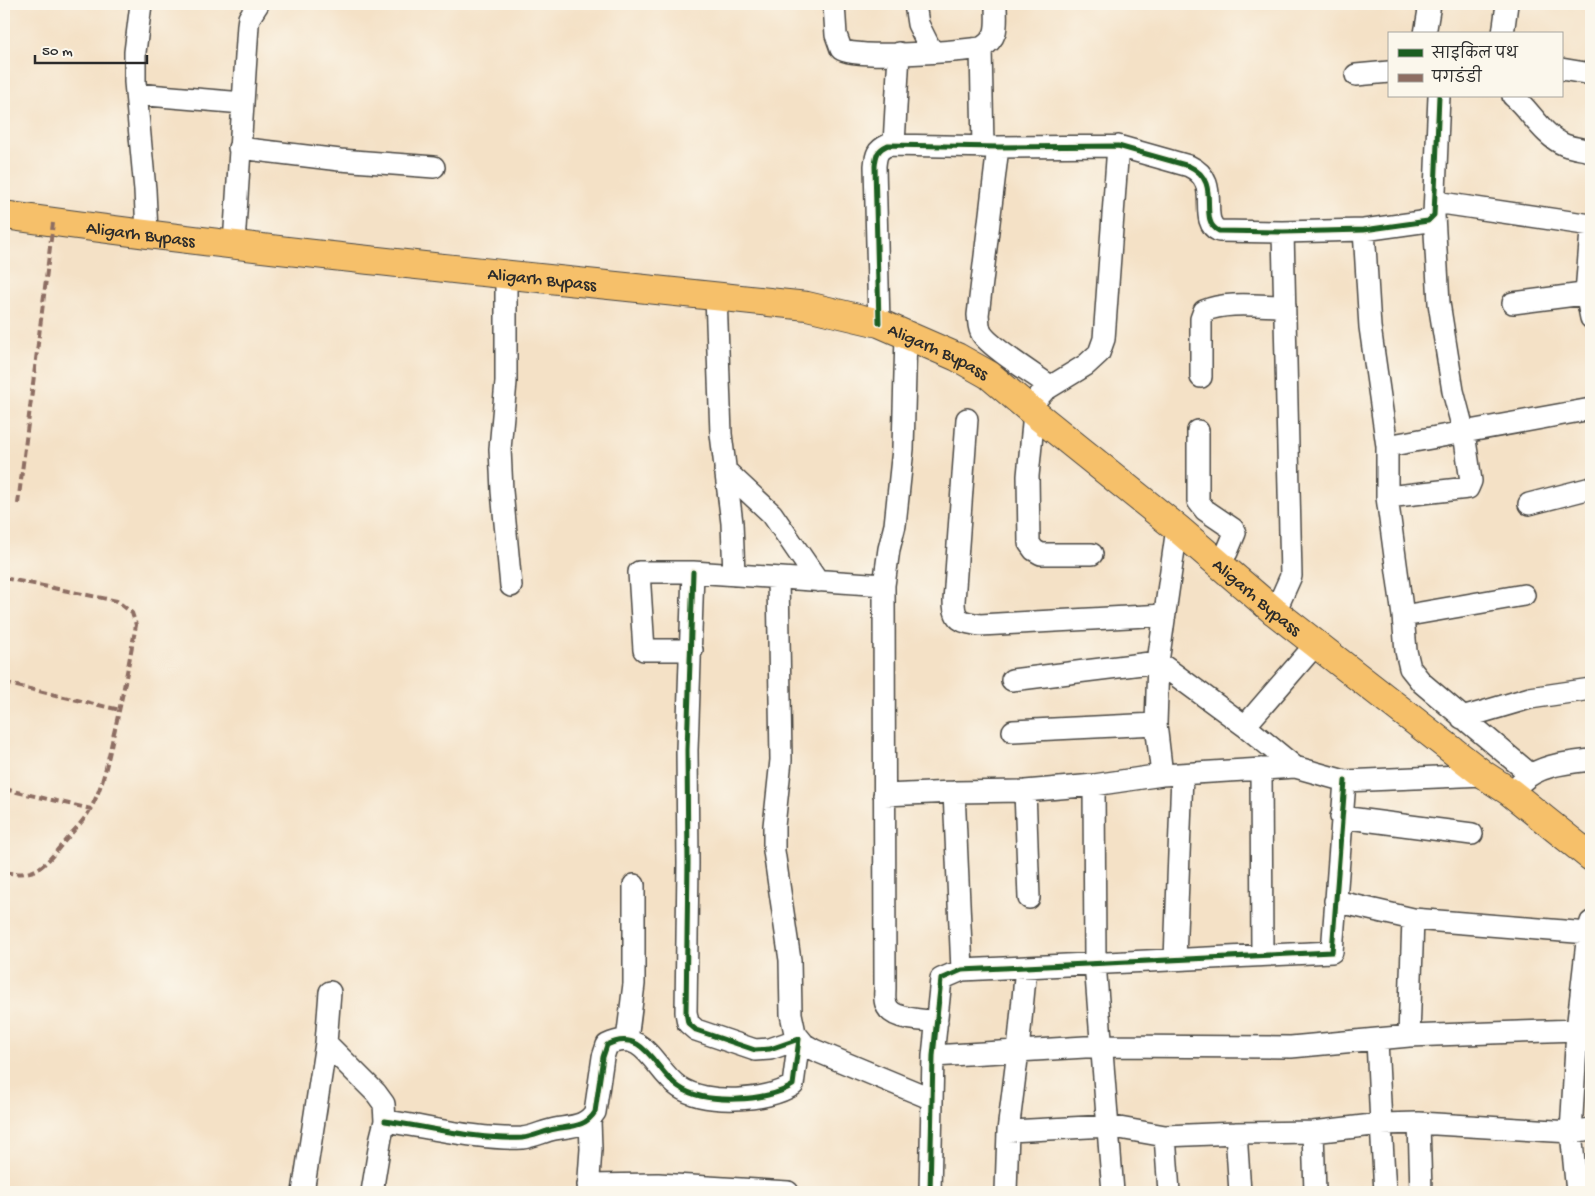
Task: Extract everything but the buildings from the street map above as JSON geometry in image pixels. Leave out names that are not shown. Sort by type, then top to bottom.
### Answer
[{"type":"highway","name":"Aligarh Bypass","points":[[4,215],[53,223],[147,233],[235,232],[506,275],[808,306],[879,323],[957,357],[1038,399],[1177,528],[1227,551],[1275,612],[1484,775],[1521,782],[1591,857]]},
{"type":"street","points":[[141,4],[135,52],[136,94],[147,233]]},
{"type":"street","points":[[235,232],[248,25],[252,12],[258,4]]},
{"type":"street","points":[[834,4],[836,35],[841,49],[853,54],[899,54],[981,48],[994,38],[996,4]]},
{"type":"street","points":[[914,4],[918,24],[932,52]]},
{"type":"street","points":[[1425,32],[1430,4]]},
{"type":"street","points":[[1503,32],[1507,4]]},
{"type":"street","points":[[981,48],[991,147],[978,314],[979,326],[982,334],[1038,399]]},
{"type":"street","points":[[894,144],[899,54]]},
{"type":"street","points":[[1562,69],[1591,74]]},
{"type":"street","points":[[1356,75],[1388,72]]},
{"type":"street","points":[[136,94],[243,103]]},
{"type":"street","points":[[1387,497],[1468,488],[1471,481],[1464,433],[1453,391],[1439,303],[1434,209],[1439,98]]},
{"type":"street","points":[[1515,98],[1556,140],[1591,151]]},
{"type":"street","points":[[879,323],[875,166],[876,156],[880,149],[888,145],[991,147],[1118,146],[1197,169],[1204,177],[1208,186],[1210,223],[1213,228],[1219,231],[1364,230],[1428,220],[1434,209]]},
{"type":"street","points":[[1092,554],[1041,554],[1034,550],[1029,543],[1028,476],[1038,399],[1086,365],[1099,353],[1104,339],[1118,146]]},
{"type":"street","points":[[240,148],[340,160],[434,167]]},
{"type":"street","points":[[1434,209],[1591,225]]},
{"type":"street","points":[[1364,230],[1370,327],[1387,446],[1387,497],[1406,651],[1410,668],[1422,683],[1462,718],[1521,782],[1545,767],[1591,760]]},
{"type":"street","points":[[1591,231],[1588,293],[1591,318]]},
{"type":"street","points":[[1275,612],[1291,576],[1283,232]]},
{"type":"street","points":[[506,275],[506,366],[501,467],[511,586]]},
{"type":"street","points":[[1513,303],[1588,293]]},
{"type":"street","points":[[716,296],[721,434],[732,523],[734,575]]},
{"type":"street","points":[[1201,377],[1201,319],[1204,311],[1212,307],[1285,306]]},
{"type":"street","points":[[906,335],[903,449],[895,525],[889,549],[884,585],[886,1004],[892,1013],[899,1016],[936,1022]]},
{"type":"street","points":[[1387,446],[1591,410]]},
{"type":"street","points":[[967,419],[954,601],[954,610],[958,618],[964,623],[980,625],[1165,615]]},
{"type":"street","points":[[1198,431],[1198,501],[1205,510],[1233,530],[1227,551]]},
{"type":"street","points":[[725,470],[772,514],[818,581]]},
{"type":"street","points":[[1529,504],[1591,488]]},
{"type":"street","points":[[1175,960],[1172,775],[1156,724],[1158,662],[1177,528]]},
{"type":"street","points":[[692,650],[644,650],[639,572],[693,572],[884,585]]},
{"type":"street","points":[[693,572],[692,650],[687,750],[686,1012],[688,1024],[696,1030],[756,1050],[770,1049],[799,1039]]},
{"type":"street","points":[[778,578],[781,760],[774,826],[774,852],[790,960],[791,1014],[794,1033],[804,1044],[814,1050],[932,1099]]},
{"type":"street","points":[[1403,616],[1524,595]]},
{"type":"street","points":[[1245,726],[1316,644]]},
{"type":"street","points":[[1012,680],[1158,662],[1245,726],[1296,767]]},
{"type":"street","points":[[1462,718],[1530,698],[1591,689]]},
{"type":"street","points":[[1013,730],[1156,724]]},
{"type":"street","points":[[884,796],[954,792],[1025,791],[1094,785],[1172,775],[1296,767],[1345,781],[1484,775]]},
{"type":"street","points":[[1261,769],[1262,956]]},
{"type":"street","points":[[930,1192],[933,1056],[941,979],[962,970],[1332,952],[1345,781]]},
{"type":"street","points":[[1094,785],[1095,963],[1113,1192]]},
{"type":"street","points":[[1025,791],[1029,898]]},
{"type":"street","points":[[954,792],[962,970]]},
{"type":"street","points":[[1341,817],[1472,834]]},
{"type":"street","points":[[627,1040],[634,984],[634,885]]},
{"type":"street","points":[[1335,901],[1413,919],[1590,928],[1577,1030],[1581,1130],[1577,1192]]},
{"type":"street","points":[[1410,1036],[1413,919]]},
{"type":"street","points":[[1006,1192],[1008,1131],[1026,967]]},
{"type":"street","points":[[303,1192],[326,1043],[330,992]]},
{"type":"street","points":[[933,1056],[1102,1046],[1291,1047],[1410,1036],[1577,1030]]},
{"type":"street","points":[[385,1121],[483,1136],[524,1138],[552,1130],[581,1125],[590,1120],[595,1112],[602,1057],[607,1045],[616,1040],[627,1040],[638,1044],[649,1052],[670,1080],[680,1088],[700,1096],[726,1099],[759,1097],[782,1092],[793,1085],[799,1039]]},
{"type":"street","points":[[1377,1040],[1385,1192]]},
{"type":"street","points":[[326,1043],[376,1093],[384,1104],[385,1121],[372,1192]]},
{"type":"street","points":[[590,1120],[591,1149],[588,1189],[658,1188],[787,1192]]},
{"type":"street","points":[[1008,1131],[1108,1126],[1164,1136],[1313,1132],[1381,1124],[1420,1123],[1581,1130]]},
{"type":"street","points":[[1420,1123],[1421,1192]]},
{"type":"street","points":[[1313,1132],[1314,1192]]},
{"type":"street","points":[[1236,1133],[1240,1192]]},
{"type":"street","points":[[1164,1136],[1169,1192]]},
{"type":"marked path","points":[[18,504],[53,223]]},
{"type":"marked path","points":[[4,578],[117,601],[132,613],[136,625],[107,763],[96,798],[83,820],[45,864],[24,873],[4,872]]},
{"type":"marked path","points":[[4,683],[120,710]]},
{"type":"marked path","points":[[4,789],[91,809]]},
{"type":"cycle path","points":[[879,323],[875,166],[878,153],[888,145],[998,147],[1118,146],[1189,166],[1199,173],[1205,181],[1208,191],[1210,218],[1213,226],[1219,231],[1364,230],[1428,221],[1434,215],[1439,98]]},
{"type":"cycle path","points":[[385,1121],[471,1135],[506,1138],[522,1138],[578,1125],[587,1121],[595,1112],[603,1057],[607,1045],[620,1041],[630,1041],[640,1046],[679,1087],[704,1097],[720,1099],[752,1098],[782,1091],[793,1085],[799,1039],[770,1049],[755,1050],[696,1030],[688,1023],[686,1012],[687,750],[693,572]]},
{"type":"cycle path","points":[[930,1192],[933,1056],[941,979],[962,970],[1332,952],[1345,781]]}]
